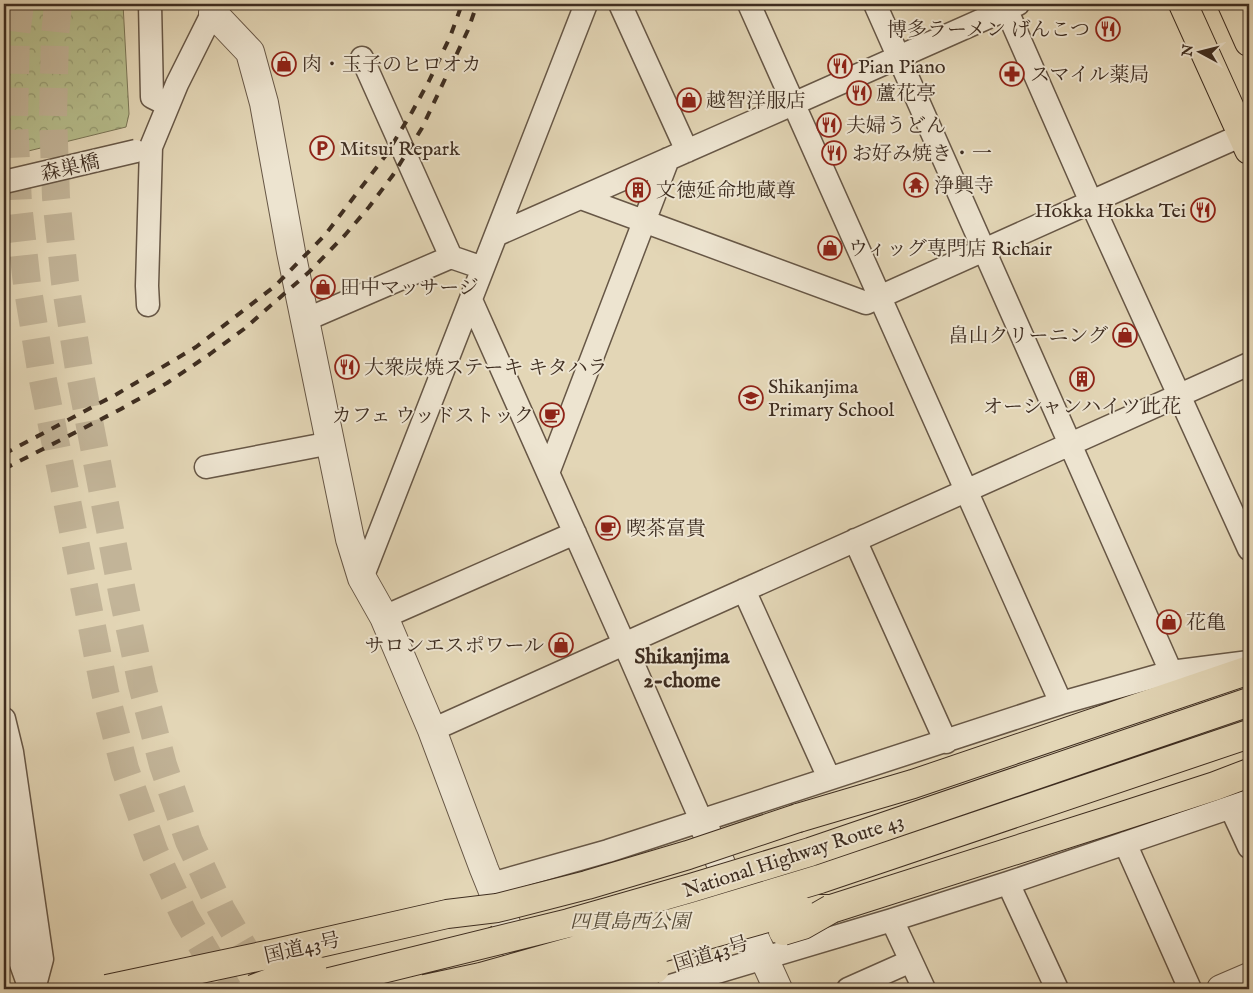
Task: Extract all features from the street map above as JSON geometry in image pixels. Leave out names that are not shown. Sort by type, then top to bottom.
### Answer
[{"type":"main road","points":[[1183,4],[1247,139]]},
{"type":"main road","points":[[1232,4],[1249,42]]},
{"type":"main road","points":[[253,989],[312,967],[453,930],[494,896],[587,885],[688,855],[798,818],[913,784],[1249,670]]},
{"type":"main road","name":"National Highway Route 43","points":[[301,989],[569,923],[810,852],[1249,702]]},
{"type":"main road","name":"National Highway Route 43","points":[[425,989],[500,972],[820,879],[1249,734]]},
{"type":"main road","points":[[515,989],[799,909],[831,909],[1098,824],[1249,773]]},
{"type":"main road","name":"国道43号","points":[[107,989],[447,914],[494,896]]},
{"type":"main road","name":"国道43号","points":[[588,989],[803,925],[831,909]]},
{"type":"street","points":[[150,4],[152,97],[168,106]]},
{"type":"street","points":[[362,578],[586,4]]},
{"type":"street","points":[[548,473],[645,222],[678,155],[620,4]]},
{"type":"street","points":[[749,4],[1061,704]]},
{"type":"street","points":[[875,4],[1171,672]]},
{"type":"street","points":[[496,235],[898,58],[1010,6],[1091,202],[1249,549]]},
{"type":"street","points":[[148,305],[144,149],[168,106],[215,8],[250,52],[264,103],[282,207],[350,539],[362,578],[384,618],[432,730],[494,896],[532,989]]},
{"type":"street","points":[[362,58],[451,257]]},
{"type":"street","points":[[581,198],[866,304],[880,296],[1091,202],[1247,139]]},
{"type":"street","name":"森巣橋","points":[[4,182],[144,149]]},
{"type":"street","points":[[305,320],[451,257],[483,268]]},
{"type":"street","points":[[471,300],[701,820],[778,989]]},
{"type":"street","points":[[432,730],[1249,364]]},
{"type":"street","points":[[206,467],[331,442]]},
{"type":"street","points":[[384,618],[575,533]]},
{"type":"street","points":[[855,540],[946,742]]},
{"type":"street","points":[[744,590],[829,778]]},
{"type":"street","points":[[494,896],[608,851],[1061,704],[1171,672],[1249,662]]},
{"type":"street","points":[[4,719],[12,752],[42,959],[34,989]]},
{"type":"street","points":[[660,989],[892,920],[1008,883],[1240,804],[1249,847]]},
{"type":"street","points":[[4,826],[20,961],[30,989]]},
{"type":"street","points":[[1125,843],[1190,989]]},
{"type":"street","points":[[1008,883],[1057,989]]},
{"type":"street","points":[[892,920],[924,989]]},
{"type":"street","points":[[848,989],[911,961]]},
{"type":"street","points":[[1222,989],[1249,977]]},
{"type":"green space","points":[[4,4],[123,4],[129,114],[126,127],[4,157]]},
{"type":"tunnel","points":[[20,4],[16,35],[14,120],[18,204],[27,284],[41,370],[105,692],[125,769],[154,851],[185,917],[228,989]]},
{"type":"tunnel","points":[[58,4],[55,36],[53,116],[56,197],[65,282],[79,369],[123,597],[142,685],[163,765],[189,841],[221,909],[259,974],[270,989]]},
{"type":"railway","points":[[4,454],[117,394],[196,347],[275,286],[325,235],[386,155],[429,81],[450,37],[462,4]]},
{"type":"railway","points":[[4,469],[121,409],[167,383],[244,329],[309,272],[345,235],[393,175],[422,128],[468,30],[477,4]]},
{"type":"place","name":"博多ラーメン げんこつ","points":[[1108,29]]},
{"type":"place","name":"肉・玉子のヒロオカ","points":[[284,64]]},
{"type":"place","name":"Pian Piano","points":[[840,66]]},
{"type":"place","name":"スマイル薬局","points":[[1012,74]]},
{"type":"place","name":"蘆花亭","points":[[859,93]]},
{"type":"place","name":"越智洋服店","points":[[689,100]]},
{"type":"place","name":"夫婦うどん","points":[[829,125]]},
{"type":"place","name":"Mitsui Repark","points":[[322,148]]},
{"type":"place","name":"お好み焼き・一","points":[[834,153]]},
{"type":"place","name":"浄興寺","points":[[916,185]]},
{"type":"place","name":"文徳延命地蔵尊","points":[[638,190]]},
{"type":"place","name":"Hokka Hokka Tei","points":[[1203,210]]},
{"type":"place","name":"ウィッグ専門店 Richair","points":[[830,248]]},
{"type":"place","name":"田中マッサージ","points":[[323,287]]},
{"type":"place","name":"畠山クリーニング","points":[[1125,335]]},
{"type":"place","name":"大衆炭焼ステーキ キタハラ","points":[[347,367]]},
{"type":"place","name":"オーシャンハイツ此花","points":[[1082,379]]},
{"type":"place","name":"Shikanjima Primary School","points":[[751,398]]},
{"type":"place","name":"カフェ ウッドストック","points":[[552,415]]},
{"type":"place","name":"喫茶富貴","points":[[608,528]]},
{"type":"place","name":"花亀","points":[[1169,622]]},
{"type":"place","name":"サロンエスポワール","points":[[561,645]]},
{"type":"district","name":"Shikanjima 2-chome","points":[[682,668]]},
{"type":"park label","name":"四貫島西公園","points":[[630,921]]}]
